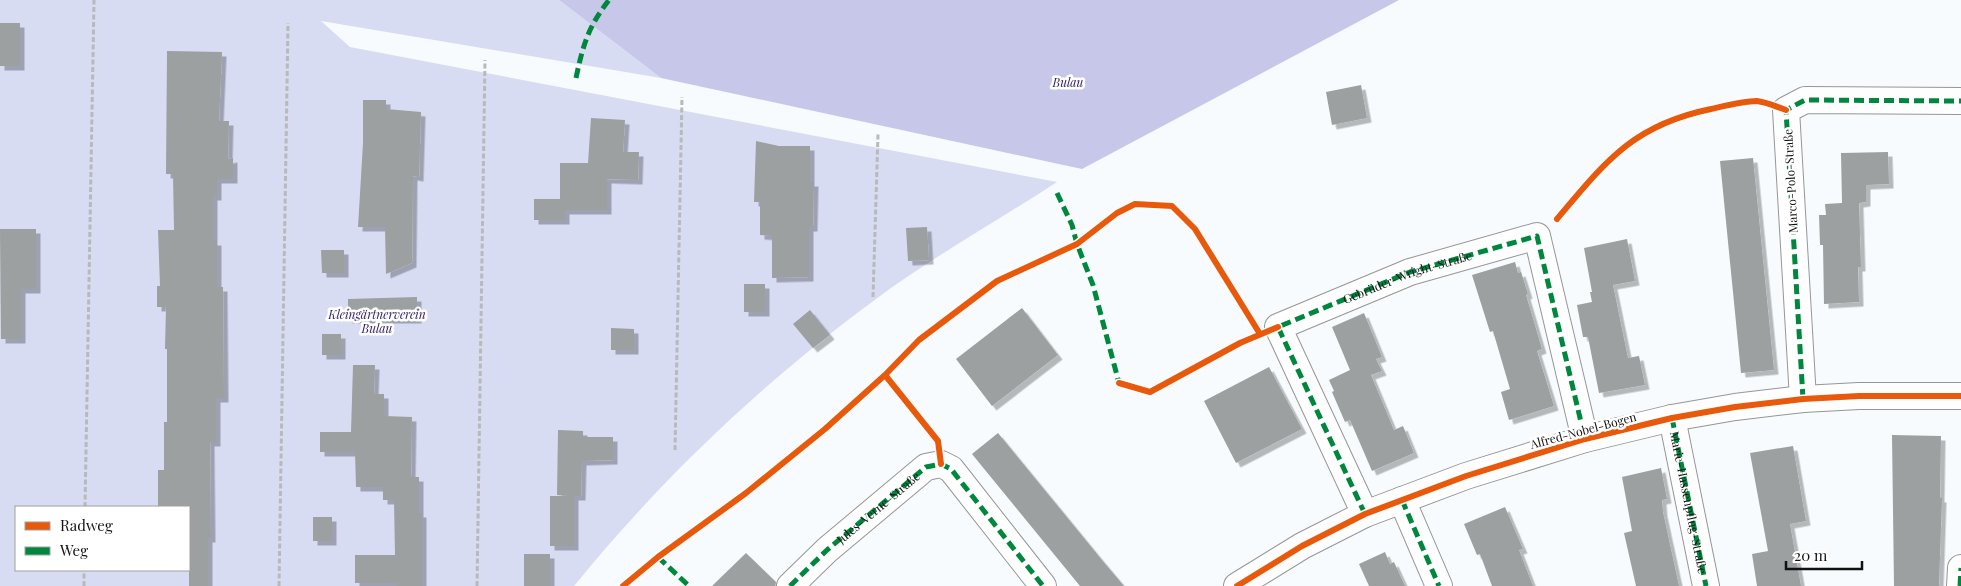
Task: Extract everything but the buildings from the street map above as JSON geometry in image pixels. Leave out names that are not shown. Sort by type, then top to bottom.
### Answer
[{"type":"street","name":"Marco-Polo-Straße","points":[[1802,399],[1786,110],[1805,100],[1961,101]]},
{"type":"street","name":"Gebrüder-Wright-Straße","points":[[1365,514],[1278,326],[1410,272],[1537,236],[1585,438]]},
{"type":"street","name":"Alfred-Nobel-Bogen","points":[[1237,586],[1302,546],[1365,514],[1466,476],[1585,438],[1672,418],[1735,407],[1802,399],[1859,396],[1961,396]]},
{"type":"street","name":"Marie-Hassenpflug-Straße","points":[[1672,418],[1706,586]]},
{"type":"street","name":"Jules-Verne-Straße","points":[[790,586],[827,550],[926,467],[941,464],[951,469],[1043,586]]},
{"type":"street","points":[[1402,500],[1439,586]]},
{"type":"street","points":[[1960,586],[1961,568]]},
{"type":"path","points":[[85,506],[94,0]]},
{"type":"path","points":[[279,586],[288,23]]},
{"type":"path","points":[[476,586],[485,60]]},
{"type":"path","points":[[676,450],[682,98]]},
{"type":"path","points":[[873,298],[878,134]]},
{"type":"path","points":[[84,571],[84,586]]},
{"type":"green space","name":"Kleingärtnerverein Bulau","points":[[0,0],[559,0],[661,78],[321,21],[350,47],[1057,182],[911,274],[804,355],[722,427],[683,465],[645,504],[574,586],[0,586]]},
{"type":"green space","name":"Bulau","points":[[559,0],[1399,0],[1082,169],[661,78]]},
{"type":"marked path","points":[[576,78],[587,37],[609,0]]},
{"type":"marked path","points":[[1803,399],[1786,110],[1805,100],[1961,101]]},
{"type":"marked path","points":[[1057,193],[1072,225],[1077,244],[1093,285],[1119,383],[1123,384]]},
{"type":"marked path","points":[[1365,514],[1278,327],[1410,272],[1537,236],[1585,439]]},
{"type":"marked path","points":[[1672,418],[1706,586]]},
{"type":"marked path","points":[[790,586],[827,550],[926,467],[941,464],[951,469],[1043,586]]},
{"type":"marked path","points":[[1402,500],[1439,586]]},
{"type":"marked path","points":[[658,557],[689,586]]},
{"type":"marked path","points":[[1960,586],[1961,568]]},
{"type":"cycle path","points":[[1557,219],[1591,180],[1623,148],[1661,125],[1684,116],[1746,102],[1768,103],[1786,110]]},
{"type":"cycle path","points":[[623,586],[658,557],[746,493],[825,429],[885,375],[919,340],[997,281],[1077,244],[1117,213],[1135,204],[1172,206],[1195,229],[1260,334]]},
{"type":"cycle path","points":[[1119,383],[1150,392],[1240,343],[1278,327]]},
{"type":"cycle path","points":[[885,375],[938,441],[941,464]]},
{"type":"cycle path","points":[[1237,586],[1302,546],[1365,514],[1466,476],[1585,439],[1672,418],[1735,407],[1803,399],[1859,396],[1961,396]]}]
